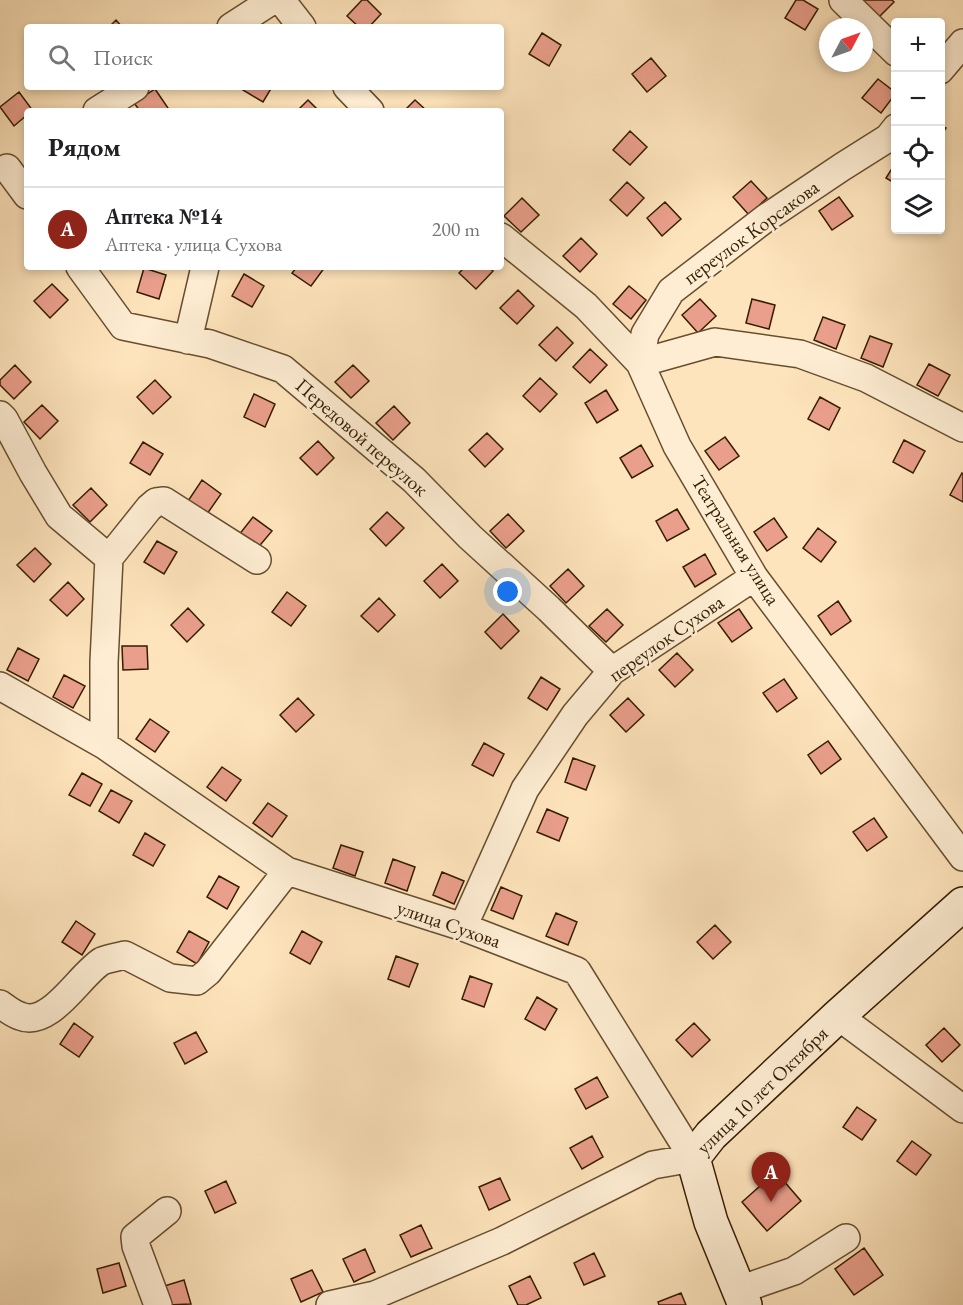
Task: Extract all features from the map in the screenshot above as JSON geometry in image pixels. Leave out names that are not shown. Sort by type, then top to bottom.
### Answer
[{"type":"street","points":[[236,24],[273,0]]},
{"type":"street","points":[[281,0],[300,24]]},
{"type":"street","points":[[843,0],[891,47]]},
{"type":"street","points":[[945,64],[963,43]]},
{"type":"street","points":[[102,108],[130,90]]},
{"type":"street","points":[[350,90],[367,108]]},
{"type":"street","name":"переулок Корсакова","points":[[640,363],[645,334],[671,291],[766,218],[891,134]]},
{"type":"street","points":[[11,165],[24,189]]},
{"type":"street","name":"Театральная улица","points":[[504,239],[586,306],[640,363],[677,446],[754,576],[963,857]]},
{"type":"street","name":"Передовой переулок","points":[[82,270],[123,326],[210,344],[284,369],[414,480],[470,537],[549,609],[612,671]]},
{"type":"street","points":[[189,340],[204,270]]},
{"type":"street","points":[[640,363],[715,342],[800,354],[866,378],[963,428]]},
{"type":"street","points":[[0,415],[59,516],[109,558]]},
{"type":"street","points":[[104,745],[104,662],[109,558],[149,508],[156,502],[164,501],[257,560]]},
{"type":"street","name":"переулок Сухова","points":[[463,927],[525,789],[575,716],[612,671],[754,576]]},
{"type":"street","name":"улица Сухова","points":[[0,686],[104,745],[287,871],[463,927],[577,970],[693,1158],[711,1222],[742,1298]]},
{"type":"street","points":[[0,1004],[21,1018],[46,1013],[102,962],[125,955],[170,978],[197,981],[208,972],[287,871]]},
{"type":"street","name":"улица 10 лет Октября","points":[[330,1305],[375,1295],[502,1241],[653,1165],[693,1158],[711,1135],[838,1016],[963,904]]},
{"type":"street","points":[[838,1016],[963,1109]]},
{"type":"street","points":[[158,1305],[136,1246],[135,1237],[167,1211]]},
{"type":"street","points":[[742,1298],[794,1271],[846,1238]]},
{"type":"building","points":[[362,0],[367,0],[381,14],[372,24],[356,24],[347,16]]},
{"type":"building","points":[[796,0],[803,0],[818,9],[805,30],[785,18]]},
{"type":"building","points":[[863,0],[892,0],[894,2],[877,19],[860,3]]},
{"type":"building","points":[[542,33],[561,45],[549,66],[529,54]]},
{"type":"building","points":[[651,58],[666,76],[647,92],[632,74]]},
{"type":"building","points":[[878,79],[891,89],[891,100],[881,113],[862,98]]},
{"type":"building","points":[[156,90],[168,108],[138,108],[134,103]]},
{"type":"building","points":[[243,90],[270,90],[263,102]]},
{"type":"building","points":[[19,92],[31,108],[24,108],[24,118],[14,126],[0,107]]},
{"type":"building","points":[[308,100],[316,108],[300,108]]},
{"type":"building","points":[[415,100],[424,108],[407,108]]},
{"type":"building","points":[[630,131],[647,147],[630,165],[613,150]]},
{"type":"building","points":[[891,170],[891,181],[886,178]]},
{"type":"building","points":[[751,181],[767,198],[749,215],[733,197]]},
{"type":"building","points":[[627,182],[644,198],[627,216],[610,200]]},
{"type":"building","points":[[839,197],[853,216],[832,230],[819,211]]},
{"type":"building","points":[[522,198],[539,215],[521,232],[504,216]]},
{"type":"building","points":[[665,202],[681,219],[662,236],[647,218]]},
{"type":"building","points":[[581,238],[597,254],[580,272],[563,256]]},
{"type":"building","points":[[143,270],[166,275],[159,299],[137,292]]},
{"type":"building","points":[[294,270],[323,270],[311,286],[292,273]]},
{"type":"building","points":[[462,270],[493,271],[476,289],[459,273]]},
{"type":"building","points":[[244,274],[264,286],[252,307],[232,296]]},
{"type":"building","points":[[52,284],[68,300],[50,318],[34,301]]},
{"type":"building","points":[[629,286],[646,300],[631,319],[613,304]]},
{"type":"building","points":[[518,290],[534,306],[517,324],[500,308]]},
{"type":"building","points":[[700,299],[716,316],[698,333],[682,315]]},
{"type":"building","points":[[752,299],[775,305],[769,329],[746,323]]},
{"type":"building","points":[[823,317],[845,325],[836,349],[814,340]]},
{"type":"building","points":[[557,327],[573,343],[556,361],[539,345]]},
{"type":"building","points":[[870,336],[892,344],[883,367],[861,358]]},
{"type":"building","points":[[590,349],[607,365],[590,383],[573,367]]},
{"type":"building","points":[[929,364],[950,375],[938,396],[917,385]]},
{"type":"building","points":[[15,365],[31,382],[14,399],[0,385],[0,380]]},
{"type":"building","points":[[353,365],[369,381],[351,398],[335,382]]},
{"type":"building","points":[[540,378],[557,394],[540,412],[523,396]]},
{"type":"building","points":[[155,380],[171,397],[153,414],[137,397]]},
{"type":"building","points":[[606,390],[618,410],[597,423],[585,403]]},
{"type":"building","points":[[254,394],[275,404],[265,427],[244,417]]},
{"type":"building","points":[[820,397],[840,408],[829,430],[808,419]]},
{"type":"building","points":[[42,405],[58,421],[40,439],[24,422]]},
{"type":"building","points":[[394,406],[410,423],[393,440],[376,423]]},
{"type":"building","points":[[487,433],[503,449],[485,467],[469,450]]},
{"type":"building","points":[[725,437],[739,456],[719,470],[705,451]]},
{"type":"building","points":[[904,440],[925,451],[913,473],[893,462]]},
{"type":"building","points":[[318,441],[334,458],[317,475],[300,458]]},
{"type":"building","points":[[143,442],[163,454],[150,475],[130,463]]},
{"type":"building","points":[[641,445],[653,466],[632,478],[620,458]]},
{"type":"building","points":[[963,474],[963,502],[950,495]]},
{"type":"building","points":[[202,480],[221,494],[207,514],[188,501]]},
{"type":"building","points":[[91,488],[107,505],[90,522],[73,505]]},
{"type":"building","points":[[677,509],[689,529],[667,541],[656,521]]},
{"type":"building","points":[[387,512],[404,528],[386,546],[370,529]]},
{"type":"building","points":[[508,514],[524,531],[506,548],[490,531]]},
{"type":"building","points":[[253,517],[272,531],[256,550],[238,536]]},
{"type":"building","points":[[774,518],[787,537],[767,551],[754,532]]},
{"type":"building","points":[[818,528],[836,542],[821,562],[803,548]]},
{"type":"building","points":[[157,541],[177,552],[164,574],[144,562]]},
{"type":"building","points":[[35,548],[51,564],[34,582],[17,565]]},
{"type":"building","points":[[705,554],[716,574],[695,587],[683,567]]},
{"type":"building","points":[[442,564],[458,581],[440,598],[424,581]]},
{"type":"building","points":[[568,569],[584,586],[566,603],[550,586]]},
{"type":"building","points":[[68,582],[84,599],[67,616],[50,600]]},
{"type":"building","points":[[287,592],[306,606],[291,626],[272,612]]},
{"type":"building","points":[[379,598],[395,615],[378,632],[361,616]]},
{"type":"building","points":[[838,601],[851,621],[831,635],[818,616]]},
{"type":"building","points":[[188,608],[204,625],[187,642],[171,625]]},
{"type":"building","points":[[607,609],[623,625],[606,642],[589,626]]},
{"type":"building","points":[[739,609],[752,628],[732,642],[718,623]]},
{"type":"building","points":[[503,614],[519,631],[501,649],[485,632]]},
{"type":"building","points":[[122,646],[147,646],[148,669],[123,670]]},
{"type":"building","points":[[18,648],[39,659],[28,681],[7,670]]},
{"type":"building","points":[[677,653],[693,670],[675,687],[659,670]]},
{"type":"building","points":[[64,675],[85,686],[73,708],[53,697]]},
{"type":"building","points":[[541,677],[560,689],[547,710],[528,698]]},
{"type":"building","points":[[784,679],[797,698],[777,712],[763,693]]},
{"type":"building","points":[[298,698],[314,715],[296,732],[280,715]]},
{"type":"building","points":[[628,698],[644,715],[626,732],[610,715]]},
{"type":"building","points":[[150,719],[169,732],[155,752],[136,739]]},
{"type":"building","points":[[828,741],[841,759],[821,774],[808,755]]},
{"type":"building","points":[[484,743],[504,754],[493,776],[472,765]]},
{"type":"building","points":[[573,758],[595,766],[586,790],[565,782]]},
{"type":"building","points":[[222,767],[241,780],[226,801],[207,787]]},
{"type":"building","points":[[82,773],[102,784],[90,806],[69,795]]},
{"type":"building","points":[[111,790],[132,801],[119,823],[99,811]]},
{"type":"building","points":[[268,803],[287,816],[272,837],[253,823]]},
{"type":"building","points":[[547,809],[568,818],[559,841],[537,832]]},
{"type":"building","points":[[874,818],[887,837],[867,851],[853,832]]},
{"type":"building","points":[[145,833],[165,845],[153,866],[133,855]]},
{"type":"building","points":[[341,845],[363,852],[355,876],[333,868]]},
{"type":"building","points":[[393,859],[415,867],[407,891],[385,883]]},
{"type":"building","points":[[442,872],[464,881],[454,904],[433,895]]},
{"type":"building","points":[[219,876],[239,887],[227,909],[207,897]]},
{"type":"building","points":[[501,887],[522,896],[513,919],[491,910]]},
{"type":"building","points":[[556,913],[577,922],[568,945],[546,936]]},
{"type":"building","points":[[76,921],[95,934],[82,955],[62,942]]},
{"type":"building","points":[[715,925],[731,942],[713,959],[697,942]]},
{"type":"building","points":[[189,931],[209,942],[197,964],[177,952]]},
{"type":"building","points":[[302,931],[322,942],[310,964],[290,953]]},
{"type":"building","points":[[396,956],[418,964],[409,987],[388,979]]},
{"type":"building","points":[[470,976],[492,984],[484,1007],[462,999]]},
{"type":"building","points":[[537,997],[557,1009],[545,1030],[525,1019]]},
{"type":"building","points":[[74,1023],[93,1037],[79,1057],[60,1044]]},
{"type":"building","points":[[694,1023],[710,1040],[692,1057],[676,1040]]},
{"type":"building","points":[[944,1028],[960,1045],[942,1062],[926,1045]]},
{"type":"building","points":[[196,1032],[207,1052],[185,1064],[174,1043]]},
{"type":"building","points":[[597,1077],[608,1097],[586,1109],[575,1089]]},
{"type":"building","points":[[857,1107],[876,1120],[862,1140],[843,1127]]},
{"type":"building","points":[[592,1136],[603,1157],[582,1169],[570,1148]]},
{"type":"building","points":[[912,1141],[931,1155],[916,1175],[897,1161]]},
{"type":"building","points":[[776,1172],[801,1201],[767,1231],[742,1202]]},
{"type":"building","points":[[500,1178],[510,1200],[489,1210],[479,1187]]},
{"type":"building","points":[[226,1181],[236,1203],[215,1213],[205,1191]]},
{"type":"building","points":[[421,1225],[432,1248],[411,1257],[400,1235]]},
{"type":"building","points":[[864,1248],[883,1275],[854,1295],[835,1269]]},
{"type":"building","points":[[365,1249],[375,1272],[354,1282],[343,1259]]},
{"type":"building","points":[[594,1253],[605,1276],[584,1285],[574,1263]]},
{"type":"building","points":[[119,1263],[126,1286],[103,1293],[97,1269]]},
{"type":"building","points":[[312,1270],[323,1292],[301,1302],[291,1279]]},
{"type":"building","points":[[530,1276],[541,1298],[526,1305],[518,1305],[509,1286]]},
{"type":"building","points":[[184,1280],[191,1304],[167,1305],[161,1287]]},
{"type":"building","points":[[681,1293],[686,1305],[659,1305],[658,1302]]},
{"type":"place","name":"Аптека №14","points":[[771,1202]]}]
